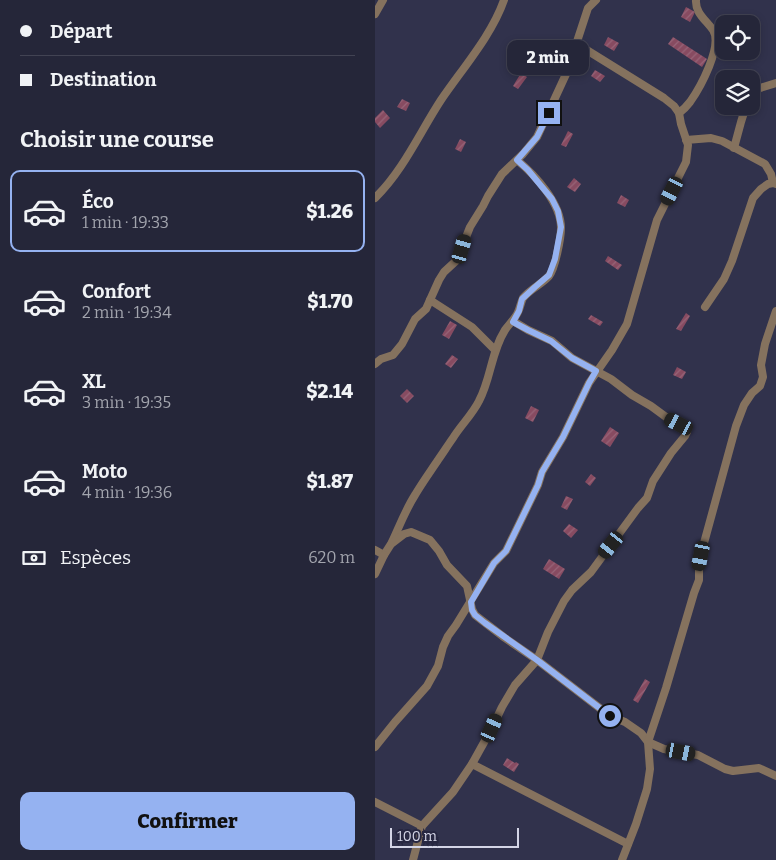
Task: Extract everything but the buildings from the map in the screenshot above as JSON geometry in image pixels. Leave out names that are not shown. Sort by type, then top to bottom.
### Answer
[{"type":"street","points":[[375,14],[383,0]]},
{"type":"street","points":[[375,198],[399,168],[441,100],[479,47],[494,22],[504,0]]},
{"type":"street","points":[[375,364],[381,359],[393,355],[402,344],[415,319],[425,309],[444,272],[457,260],[470,227],[487,196],[502,174],[537,137],[567,72],[588,8],[596,0]]},
{"type":"street","points":[[679,113],[689,104],[694,96],[715,52],[716,40],[713,31],[698,11],[695,4],[696,0]]},
{"type":"street","points":[[375,747],[427,686],[438,666],[447,636],[471,602],[494,563],[506,551],[538,485],[542,472],[563,437],[589,383],[627,324],[657,220],[686,162],[688,145],[679,113],[674,106],[577,44]]},
{"type":"street","points":[[760,88],[776,83]]},
{"type":"street","points":[[734,148],[743,115]]},
{"type":"street","points":[[686,140],[711,138],[722,141],[765,164],[774,183],[768,184],[753,198],[732,261],[724,279],[705,307]]},
{"type":"street","points":[[375,574],[414,496],[458,429],[479,403],[485,389],[495,350],[505,329],[513,322],[519,311],[522,299],[549,275],[555,259],[561,227],[558,211],[552,199],[528,170],[517,160]]},
{"type":"street","points":[[430,300],[472,327],[495,350]]},
{"type":"street","points":[[622,860],[647,789],[650,769],[648,742],[699,580],[704,543],[736,426],[745,404],[752,393],[760,386],[763,377],[761,365],[765,344],[776,311]]},
{"type":"street","points":[[413,860],[422,826],[428,817],[453,792],[472,764],[515,686],[537,660],[548,632],[564,601],[572,590],[591,572],[637,508],[647,498],[653,481],[687,432],[686,428],[666,418],[611,379],[572,358],[551,341],[513,322]]},
{"type":"street","points":[[391,544],[404,534],[411,532],[430,540],[447,565],[467,586],[472,610],[475,615],[610,716],[625,722],[641,733],[648,742],[664,749],[698,755],[725,769],[733,771],[759,768],[769,771],[776,776]]},
{"type":"street","points":[[375,550],[384,554]]},
{"type":"street","points":[[472,764],[628,844]]},
{"type":"street","points":[[375,802],[422,826]]},
{"type":"route","points":[[549,113],[537,137],[517,160],[528,170],[552,199],[558,211],[561,227],[555,259],[549,275],[522,299],[519,311],[513,322],[551,341],[572,358],[596,371],[563,437],[542,472],[538,485],[506,551],[494,563],[471,602],[475,615],[610,716]]}]
